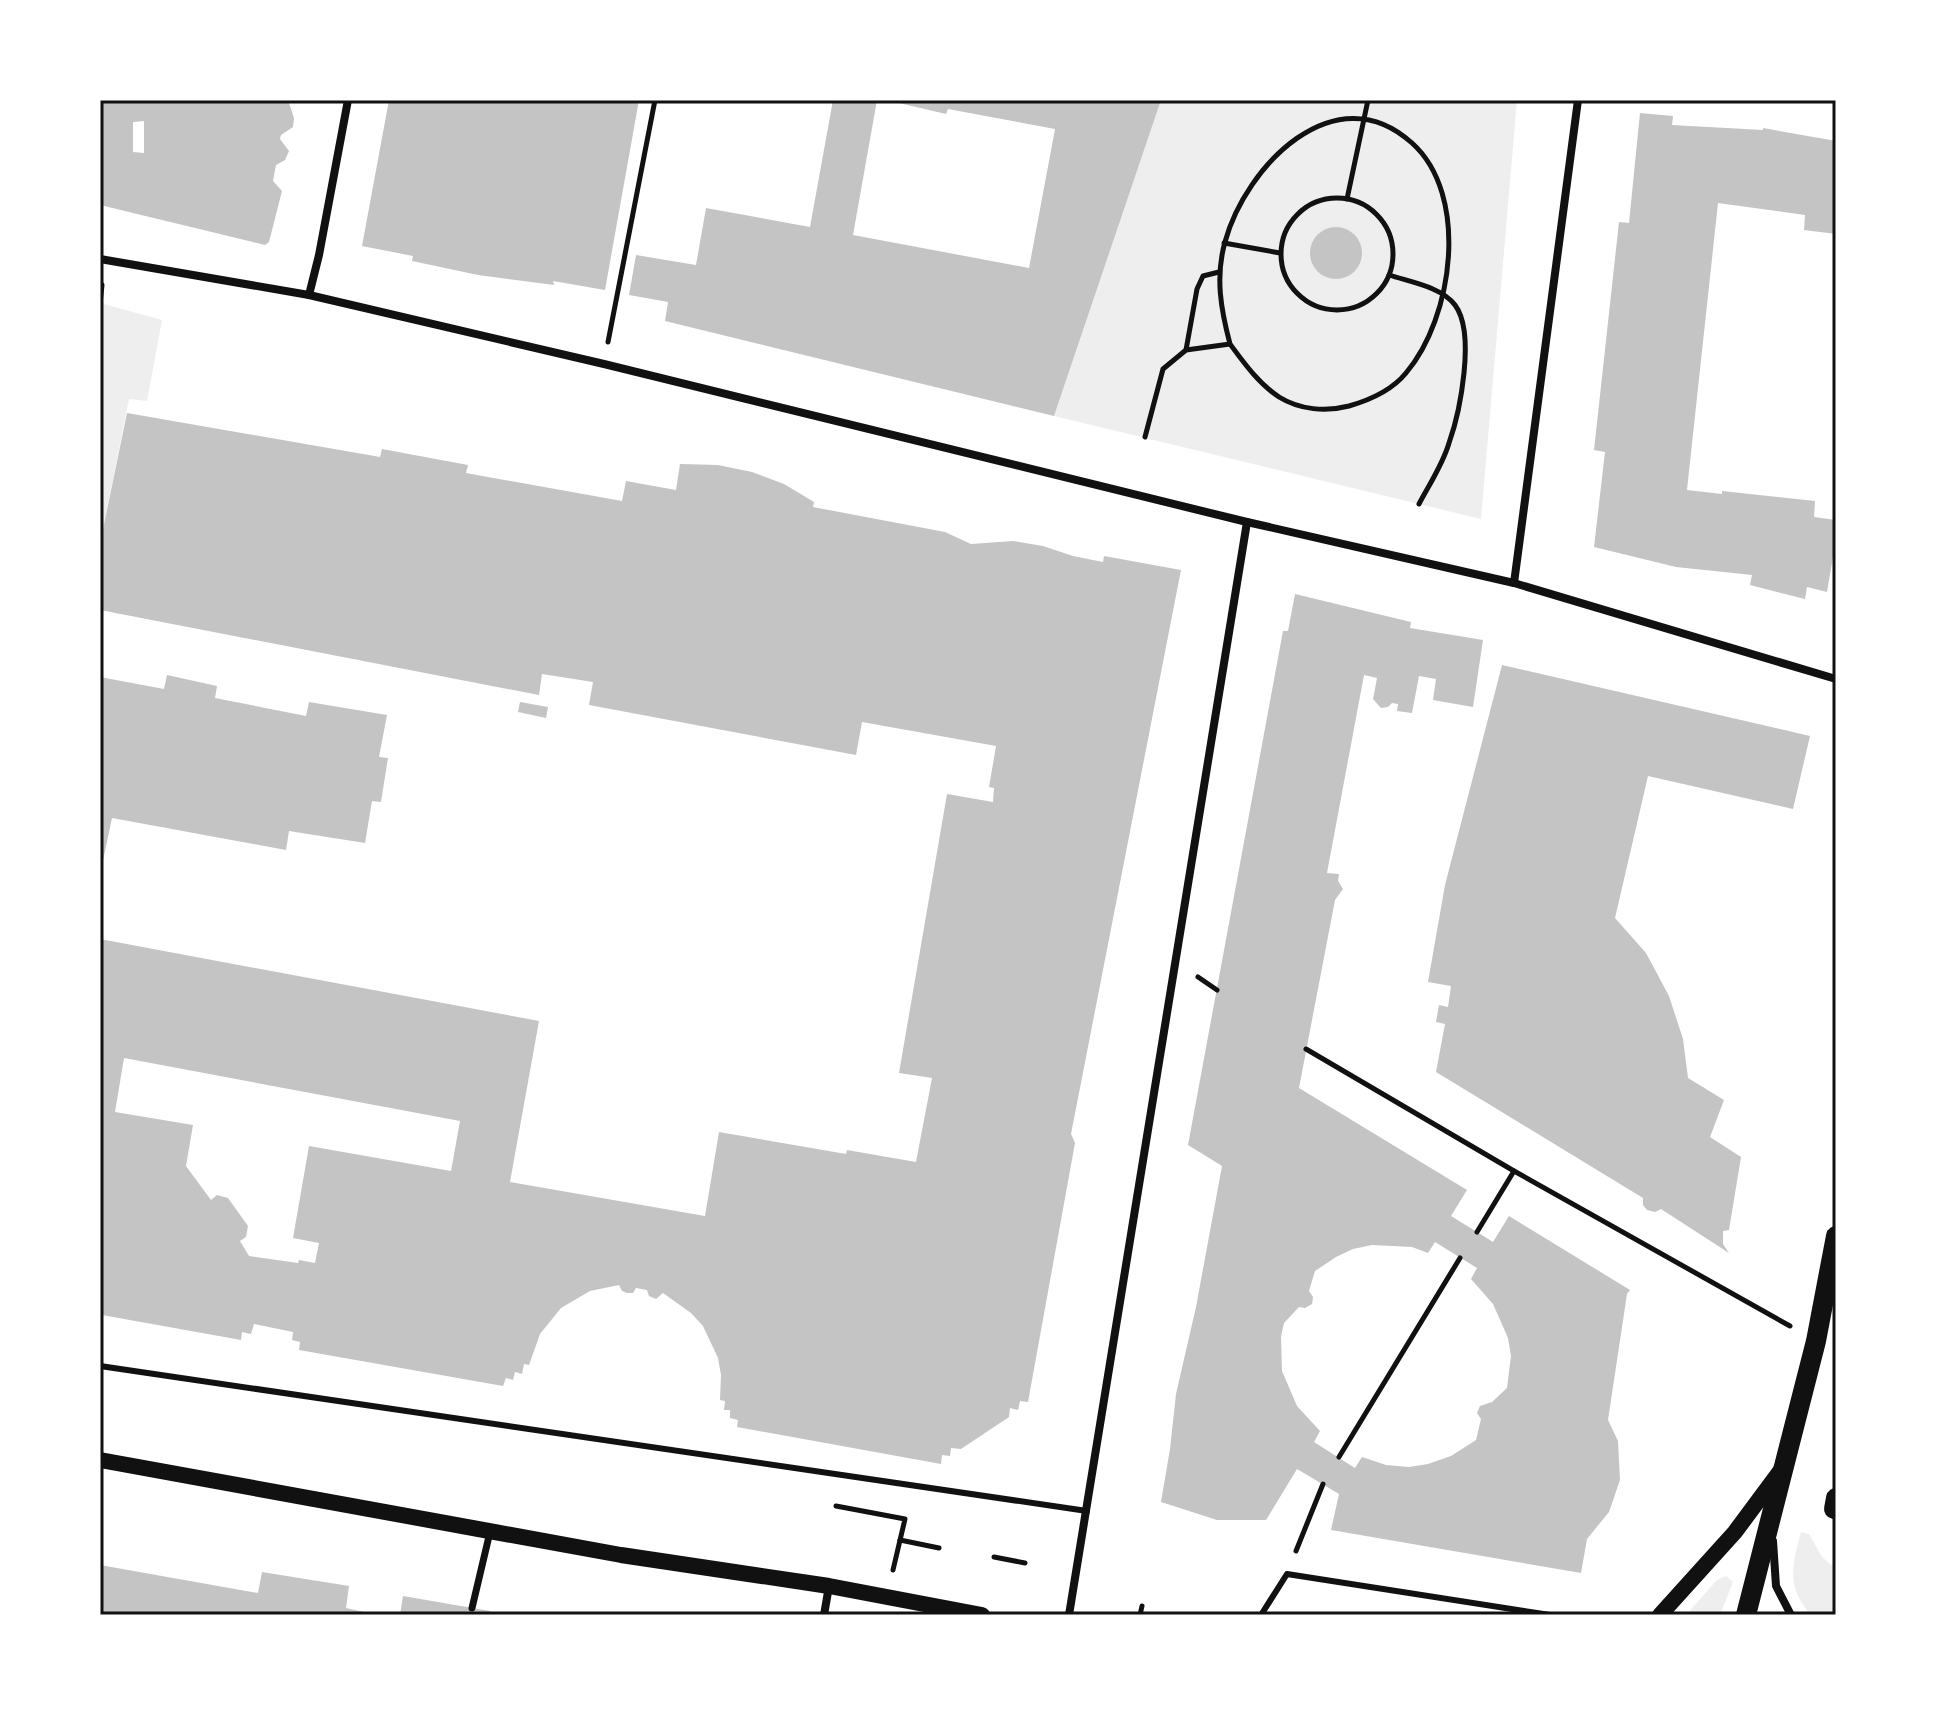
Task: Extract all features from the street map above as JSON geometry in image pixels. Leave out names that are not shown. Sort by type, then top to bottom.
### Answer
[{"type":"main road","points":[[1746,1615],[1816,1341],[1836,1236]]},
{"type":"main road","points":[[100,1460],[621,1555],[829,1586],[982,1615]]},
{"type":"main road","points":[[1660,1615],[1735,1532],[1785,1465]]},
{"type":"street","points":[[309,295],[348,100]]},
{"type":"street","points":[[1514,583],[1578,100]]},
{"type":"street","points":[[100,259],[309,295],[1247,522],[1514,583],[1836,679]]},
{"type":"street","points":[[1069,1615],[1247,522]]},
{"type":"street","points":[[1774,1504],[1773,1569],[1776,1586],[1791,1615]]},
{"type":"street","points":[[472,1608],[491,1530]]},
{"type":"street","points":[[824,1615],[829,1586]]},
{"type":"lane","points":[[100,1366],[1087,1511]]},
{"type":"lane","points":[[1261,1615],[1287,1574],[1550,1615]]},
{"type":"path","points":[[608,344],[655,100]]},
{"type":"path","points":[[1347,199],[1368,100]]},
{"type":"path","points":[[1348,117],[1365,120],[1402,134],[1420,150],[1433,171],[1444,198],[1448,224],[1448,258],[1442,293],[1435,321],[1405,375],[1373,397],[1340,408],[1319,410],[1297,406],[1279,397],[1260,381],[1230,344],[1221,301],[1219,272],[1224,243],[1247,192],[1269,163],[1296,138],[1324,122],[1348,117]]},
{"type":"path","points":[[1331,198],[1347,199],[1363,204],[1376,213],[1386,227],[1392,242],[1393,258],[1389,275],[1381,290],[1368,301],[1352,308],[1335,310],[1317,307],[1302,299],[1291,286],[1283,270],[1280,253],[1290,223],[1301,211],[1315,202],[1331,198]]},
{"type":"path","points":[[1224,243],[1280,253]]},
{"type":"path","points":[[1186,350],[1197,289],[1203,276],[1219,272]]},
{"type":"path","points":[[1389,275],[1442,293],[1455,305],[1465,325],[1465,368],[1449,444],[1419,504]]},
{"type":"path","points":[[1145,437],[1163,369],[1186,350],[1230,344]]},
{"type":"path","points":[[1306,1049],[1514,1171],[1816,1341]]},
{"type":"path","points":[[1477,1232],[1514,1171]]},
{"type":"path","points":[[1339,1457],[1460,1258]]},
{"type":"path","points":[[1287,1574],[1323,1484]]},
{"type":"path","points":[[836,1506],[905,1519],[884,1598]]},
{"type":"path","points":[[900,1540],[939,1548]]},
{"type":"path","points":[[994,1557],[1025,1563]]},
{"type":"path","points":[[1140,1615],[1142,1606]]},
{"type":"shaded area","points":[[1161,100],[1517,100],[1481,519],[1054,416]]},
{"type":"shaded area","points":[[100,303],[162,320],[147,401],[129,399],[100,544]]},
{"type":"shaded area","points":[[1801,1532],[1809,1534],[1822,1557],[1836,1569],[1836,1615],[1811,1615],[1798,1595],[1793,1575]]},
{"type":"shaded area","points":[[1726,1576],[1733,1582],[1720,1615],[1686,1615],[1717,1580]]},
{"type":"building","points":[[100,100],[288,100],[294,118],[293,127],[280,139],[289,151],[285,160],[276,165],[273,181],[282,191],[269,242],[265,245],[100,205]],"holes":[[[144,121],[144,153],[133,152],[133,122]]]},
{"type":"building","points":[[389,100],[639,100],[605,290],[553,281],[554,285],[478,275],[412,261],[413,256],[362,246]]},
{"type":"building","points":[[833,100],[877,100],[853,235],[1029,268],[1055,129],[948,109],[946,114],[886,100],[1161,100],[1054,416],[665,321],[668,302],[629,295],[636,255],[696,265],[706,208],[810,227]]},
{"type":"building","points":[[1640,113],[1673,116],[1672,125],[1763,128],[1836,141],[1836,234],[1804,230],[1805,215],[1718,203],[1687,490],[1815,501],[1814,517],[1836,520],[1827,592],[1807,587],[1805,599],[1750,585],[1752,575],[1676,567],[1594,547],[1605,452],[1594,450],[1619,222],[1629,223]]},
{"type":"building","points":[[1336,227],[1354,235],[1362,253],[1354,271],[1336,279],[1318,271],[1310,253],[1318,235]]},
{"type":"building","points":[[127,413],[380,457],[382,449],[468,465],[466,473],[622,501],[626,481],[676,490],[680,464],[718,465],[752,472],[784,484],[814,502],[813,507],[945,532],[971,544],[1013,541],[1103,562],[1104,556],[1181,570],[1071,1134],[1075,1143],[1028,1402],[1020,1401],[1018,1410],[1010,1408],[1009,1417],[961,1449],[951,1448],[950,1456],[942,1455],[941,1464],[737,1427],[738,1420],[730,1418],[730,1410],[724,1410],[725,1401],[720,1400],[718,1358],[703,1326],[663,1293],[656,1299],[649,1296],[647,1290],[636,1288],[633,1293],[627,1293],[619,1285],[590,1291],[561,1308],[540,1334],[529,1365],[524,1364],[522,1374],[515,1372],[513,1380],[506,1378],[503,1386],[299,1350],[300,1342],[292,1340],[293,1332],[254,1324],[251,1334],[242,1332],[241,1340],[102,1315],[100,939],[539,1021],[510,1182],[705,1216],[719,1132],[846,1154],[847,1150],[916,1162],[932,1078],[899,1073],[947,794],[993,802],[994,788],[989,787],[996,746],[862,722],[856,755],[589,705],[593,682],[542,674],[539,695],[100,610],[100,544]],"holes":[[[124,1058],[460,1121],[451,1171],[309,1146],[293,1238],[319,1243],[315,1263],[299,1260],[298,1263],[249,1256],[240,1241],[246,1237],[248,1226],[228,1198],[217,1195],[211,1200],[186,1166],[193,1125],[115,1112]]]},
{"type":"building","points":[[1295,594],[1411,622],[1410,628],[1483,640],[1473,707],[1433,700],[1436,679],[1419,676],[1412,713],[1397,711],[1398,704],[1392,703],[1381,708],[1373,699],[1377,678],[1364,675],[1327,873],[1339,874],[1338,881],[1343,889],[1335,900],[1299,1088],[1467,1190],[1451,1216],[1493,1242],[1509,1216],[1630,1290],[1608,1420],[1618,1441],[1620,1480],[1609,1512],[1587,1539],[1581,1573],[1331,1530],[1339,1494],[1297,1469],[1266,1520],[1217,1520],[1161,1502],[1176,1394],[1222,1166],[1188,1145],[1283,631],[1288,631]],"holes":[[[1435,1242],[1477,1268],[1471,1279],[1493,1304],[1508,1338],[1511,1356],[1507,1388],[1492,1402],[1480,1406],[1477,1413],[1481,1419],[1476,1440],[1451,1456],[1428,1464],[1409,1467],[1386,1465],[1362,1457],[1355,1468],[1314,1442],[1320,1431],[1297,1406],[1282,1371],[1281,1337],[1284,1323],[1299,1307],[1312,1304],[1313,1297],[1309,1291],[1315,1271],[1353,1249],[1372,1245],[1412,1247],[1428,1253]]]},
{"type":"building","points":[[1502,665],[1810,736],[1793,809],[1648,776],[1615,918],[1646,953],[1669,996],[1683,1039],[1688,1078],[1724,1100],[1710,1137],[1741,1157],[1729,1230],[1723,1231],[1723,1244],[1729,1253],[1661,1209],[1655,1212],[1647,1210],[1643,1198],[1436,1072],[1445,1024],[1436,1022],[1439,1005],[1448,1007],[1451,986],[1428,982],[1445,885]]},
{"type":"building","points":[[167,675],[217,686],[215,698],[306,716],[309,702],[387,715],[379,757],[388,758],[381,802],[372,801],[365,843],[289,831],[286,850],[112,818],[100,875],[100,677],[164,689]]},
{"type":"building","points":[[520,702],[548,707],[546,718],[518,712]]},
{"type":"building","points":[[100,1565],[258,1593],[262,1572],[349,1586],[346,1608],[378,1615],[100,1615]]},
{"type":"building","points":[[403,1596],[490,1611],[490,1615],[400,1615]]}]
